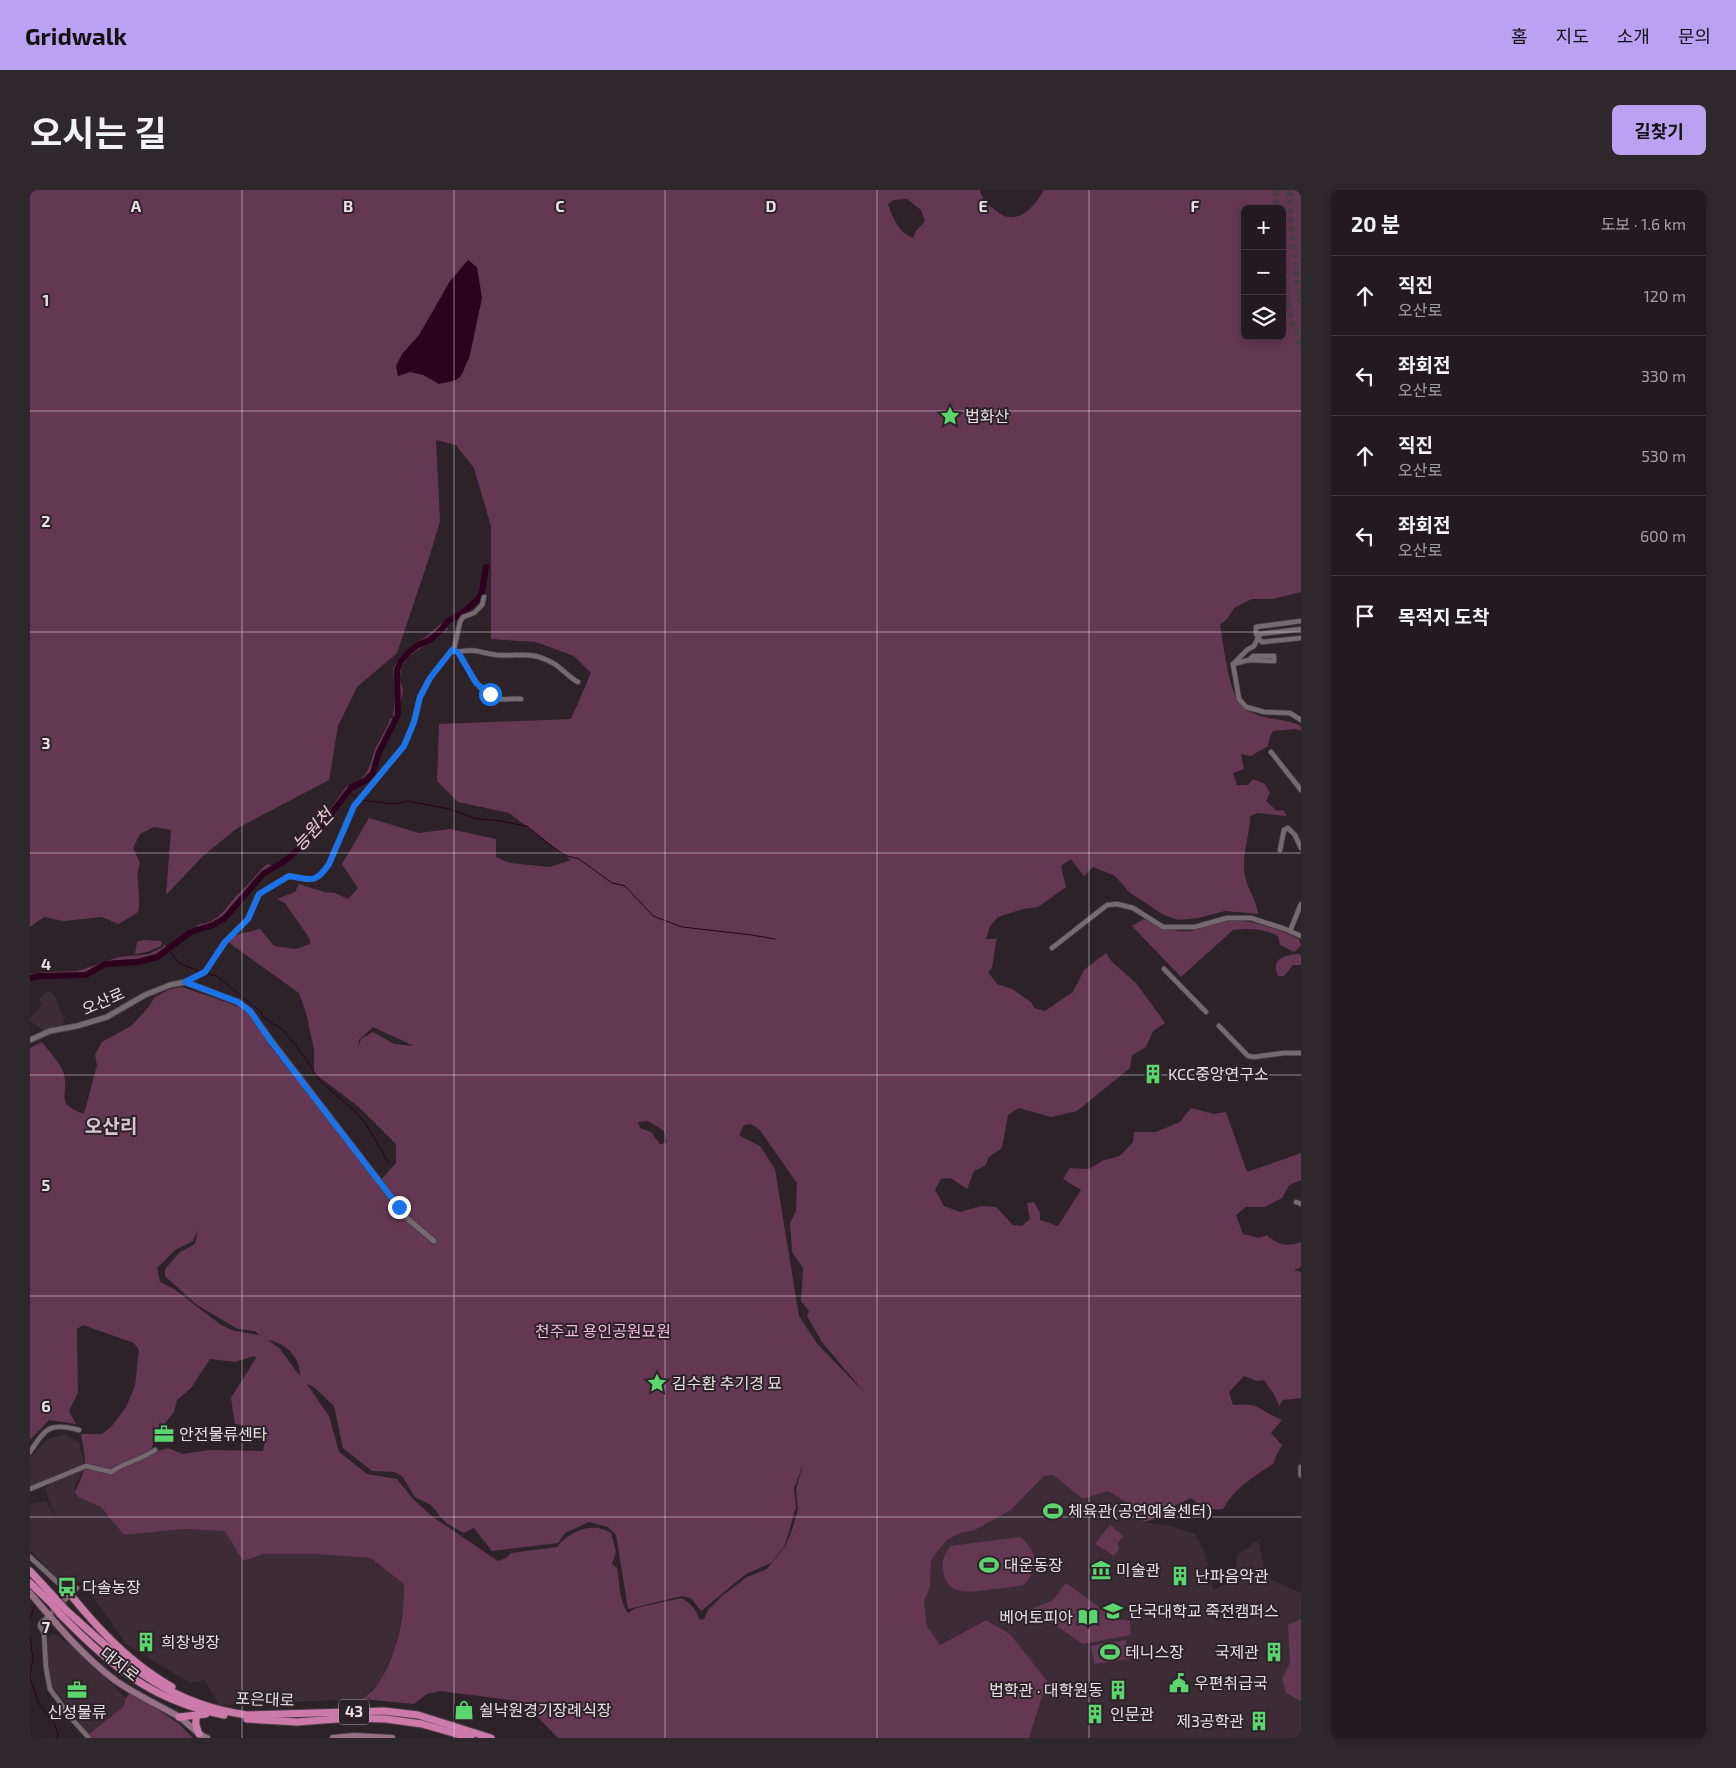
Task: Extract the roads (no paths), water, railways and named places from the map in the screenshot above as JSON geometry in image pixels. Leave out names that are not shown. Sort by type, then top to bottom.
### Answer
[{"type":"highway","name":"43","points":[[30,1571],[53,1601]]},
{"type":"highway","name":"43","points":[[30,1583],[53,1601]]},
{"type":"highway","points":[[70,1594],[103,1633],[129,1657],[169,1686],[215,1710]]},
{"type":"highway","name":"포은대로","points":[[53,1601],[91,1645],[133,1678],[167,1698],[190,1707],[270,1721],[297,1722],[350,1718],[386,1719],[422,1724],[471,1738]]},
{"type":"highway","points":[[179,1717],[215,1710]]},
{"type":"highway","name":"포은대로","points":[[215,1710],[247,1715],[384,1711],[418,1715],[491,1738]]},
{"type":"highway","points":[[198,1714],[195,1725],[199,1734]]},
{"type":"main road","name":"대지로","points":[[30,1593],[70,1640],[116,1680],[179,1717],[199,1734],[207,1738]]},
{"type":"main road","points":[[333,1738],[354,1736],[392,1738]]},
{"type":"street","points":[[484,597],[482,605],[474,613],[463,617],[460,622],[456,650],[476,683],[490,694],[501,699],[521,698]]},
{"type":"street","points":[[1301,621],[1256,627],[1258,638],[1262,642],[1301,638]]},
{"type":"street","points":[[1233,664],[1247,650],[1254,646],[1260,634],[1301,629]]},
{"type":"street","points":[[456,650],[471,649],[496,655],[534,654],[556,664],[566,675],[578,682]]},
{"type":"street","name":"오산로","points":[[30,1040],[50,1031],[79,1026],[107,1017],[145,994],[185,982],[203,973],[225,942],[248,919],[259,894],[289,876],[311,880],[319,876],[329,864],[354,806],[404,746],[414,722],[420,697],[430,678],[456,650]]},
{"type":"street","points":[[1233,664],[1249,660],[1274,660],[1274,656],[1253,656],[1249,660]]},
{"type":"street","points":[[1233,664],[1239,699],[1246,707],[1264,712],[1290,713],[1301,720]]},
{"type":"street","points":[[1271,752],[1301,790]]},
{"type":"street","points":[[1280,850],[1282,834],[1288,828],[1295,835],[1301,848]]},
{"type":"street","points":[[1052,948],[1107,905],[1118,904],[1133,908],[1163,927],[1195,927],[1227,918],[1251,918],[1301,936]]},
{"type":"street","points":[[1290,931],[1301,904]]},
{"type":"street","points":[[1164,969],[1206,1012]]},
{"type":"street","points":[[185,982],[238,1002],[250,1011],[272,1043],[409,1220],[434,1241]]},
{"type":"street","points":[[1219,1026],[1248,1056],[1301,1054]]},
{"type":"street","points":[[30,1452],[44,1431],[61,1425],[79,1430]]},
{"type":"street","points":[[30,1489],[86,1466],[111,1472],[123,1464],[142,1458],[154,1450]]},
{"type":"street","points":[[1301,1467],[1301,1475]]},
{"type":"street","points":[[30,1558],[70,1594]]},
{"type":"street","points":[[77,1588],[41,1622],[40,1626],[44,1633],[46,1668],[50,1689],[89,1738]]},
{"type":"waterway","name":"능원천","points":[[30,978],[38,976],[86,975],[105,964],[137,962],[157,957],[191,932],[213,925],[225,918],[263,874],[285,861],[303,845],[316,833],[351,788],[366,780],[373,773],[379,752],[398,715],[397,670],[401,661],[418,645],[430,640],[448,621],[464,612],[481,596],[486,567]]},
{"type":"waterway","points":[[348,792],[358,799]]},
{"type":"waterway","points":[[362,800],[393,804],[408,801],[449,809],[477,819],[495,820],[527,826],[567,856],[579,859],[612,883],[625,886],[653,916],[682,927],[775,939]]},
{"type":"waterway","points":[[168,949],[179,963],[201,972]]},
{"type":"waterway","points":[[205,973],[217,976],[261,1012],[264,1018],[283,1030],[321,1082],[356,1112],[366,1124],[388,1162]]},
{"type":"waterway","points":[[30,1620],[34,1606]]},
{"type":"waterway","points":[[30,1637],[33,1658],[30,1676]]},
{"type":"waterway","points":[[30,1678],[39,1704],[55,1725],[58,1734],[56,1738]]},
{"type":"tunnel","points":[[1276,190],[1277,205]]},
{"type":"tunnel","points":[[1289,190],[1297,283],[1301,306]]},
{"type":"tunnel","points":[[1286,294],[1301,348]]},
{"type":"place","name":"법화산","points":[[950,416]]},
{"type":"place","name":"KCC중앙연구소","points":[[1153,1074]]},
{"type":"place","name":"김수환 추기경 묘","points":[[657,1383]]},
{"type":"place","name":"안전물류센타","points":[[164,1434]]},
{"type":"place","name":"체육관(공연예술센터)","points":[[1053,1511]]},
{"type":"place","name":"대운동장","points":[[989,1565]]},
{"type":"place","name":"미술관","points":[[1101,1570]]},
{"type":"place","name":"난파음악관","points":[[1180,1576]]},
{"type":"place","name":"다솔농장","points":[[67,1587]]},
{"type":"place","name":"단국대학교 죽전캠퍼스","points":[[1113,1611]]},
{"type":"place","name":"베어토피아","points":[[1088,1617]]},
{"type":"place","name":"희창냉장","points":[[146,1642]]},
{"type":"place","name":"테니스장","points":[[1110,1652]]},
{"type":"place","name":"국제관","points":[[1274,1652]]},
{"type":"place","name":"우편취급국","points":[[1179,1683]]},
{"type":"place","name":"신성물류","points":[[77,1690]]},
{"type":"place","name":"법학관 · 대학원동","points":[[1118,1690]]},
{"type":"place","name":"쉴낙원경기장례식장","points":[[464,1710]]},
{"type":"place","name":"인문관","points":[[1095,1714]]},
{"type":"place","name":"제3공학관","points":[[1259,1721]]},
{"type":"district","name":"오산리","points":[[111,1126]]},
{"type":"park label","name":"천주교 용인공원묘원","points":[[603,1331]]}]
